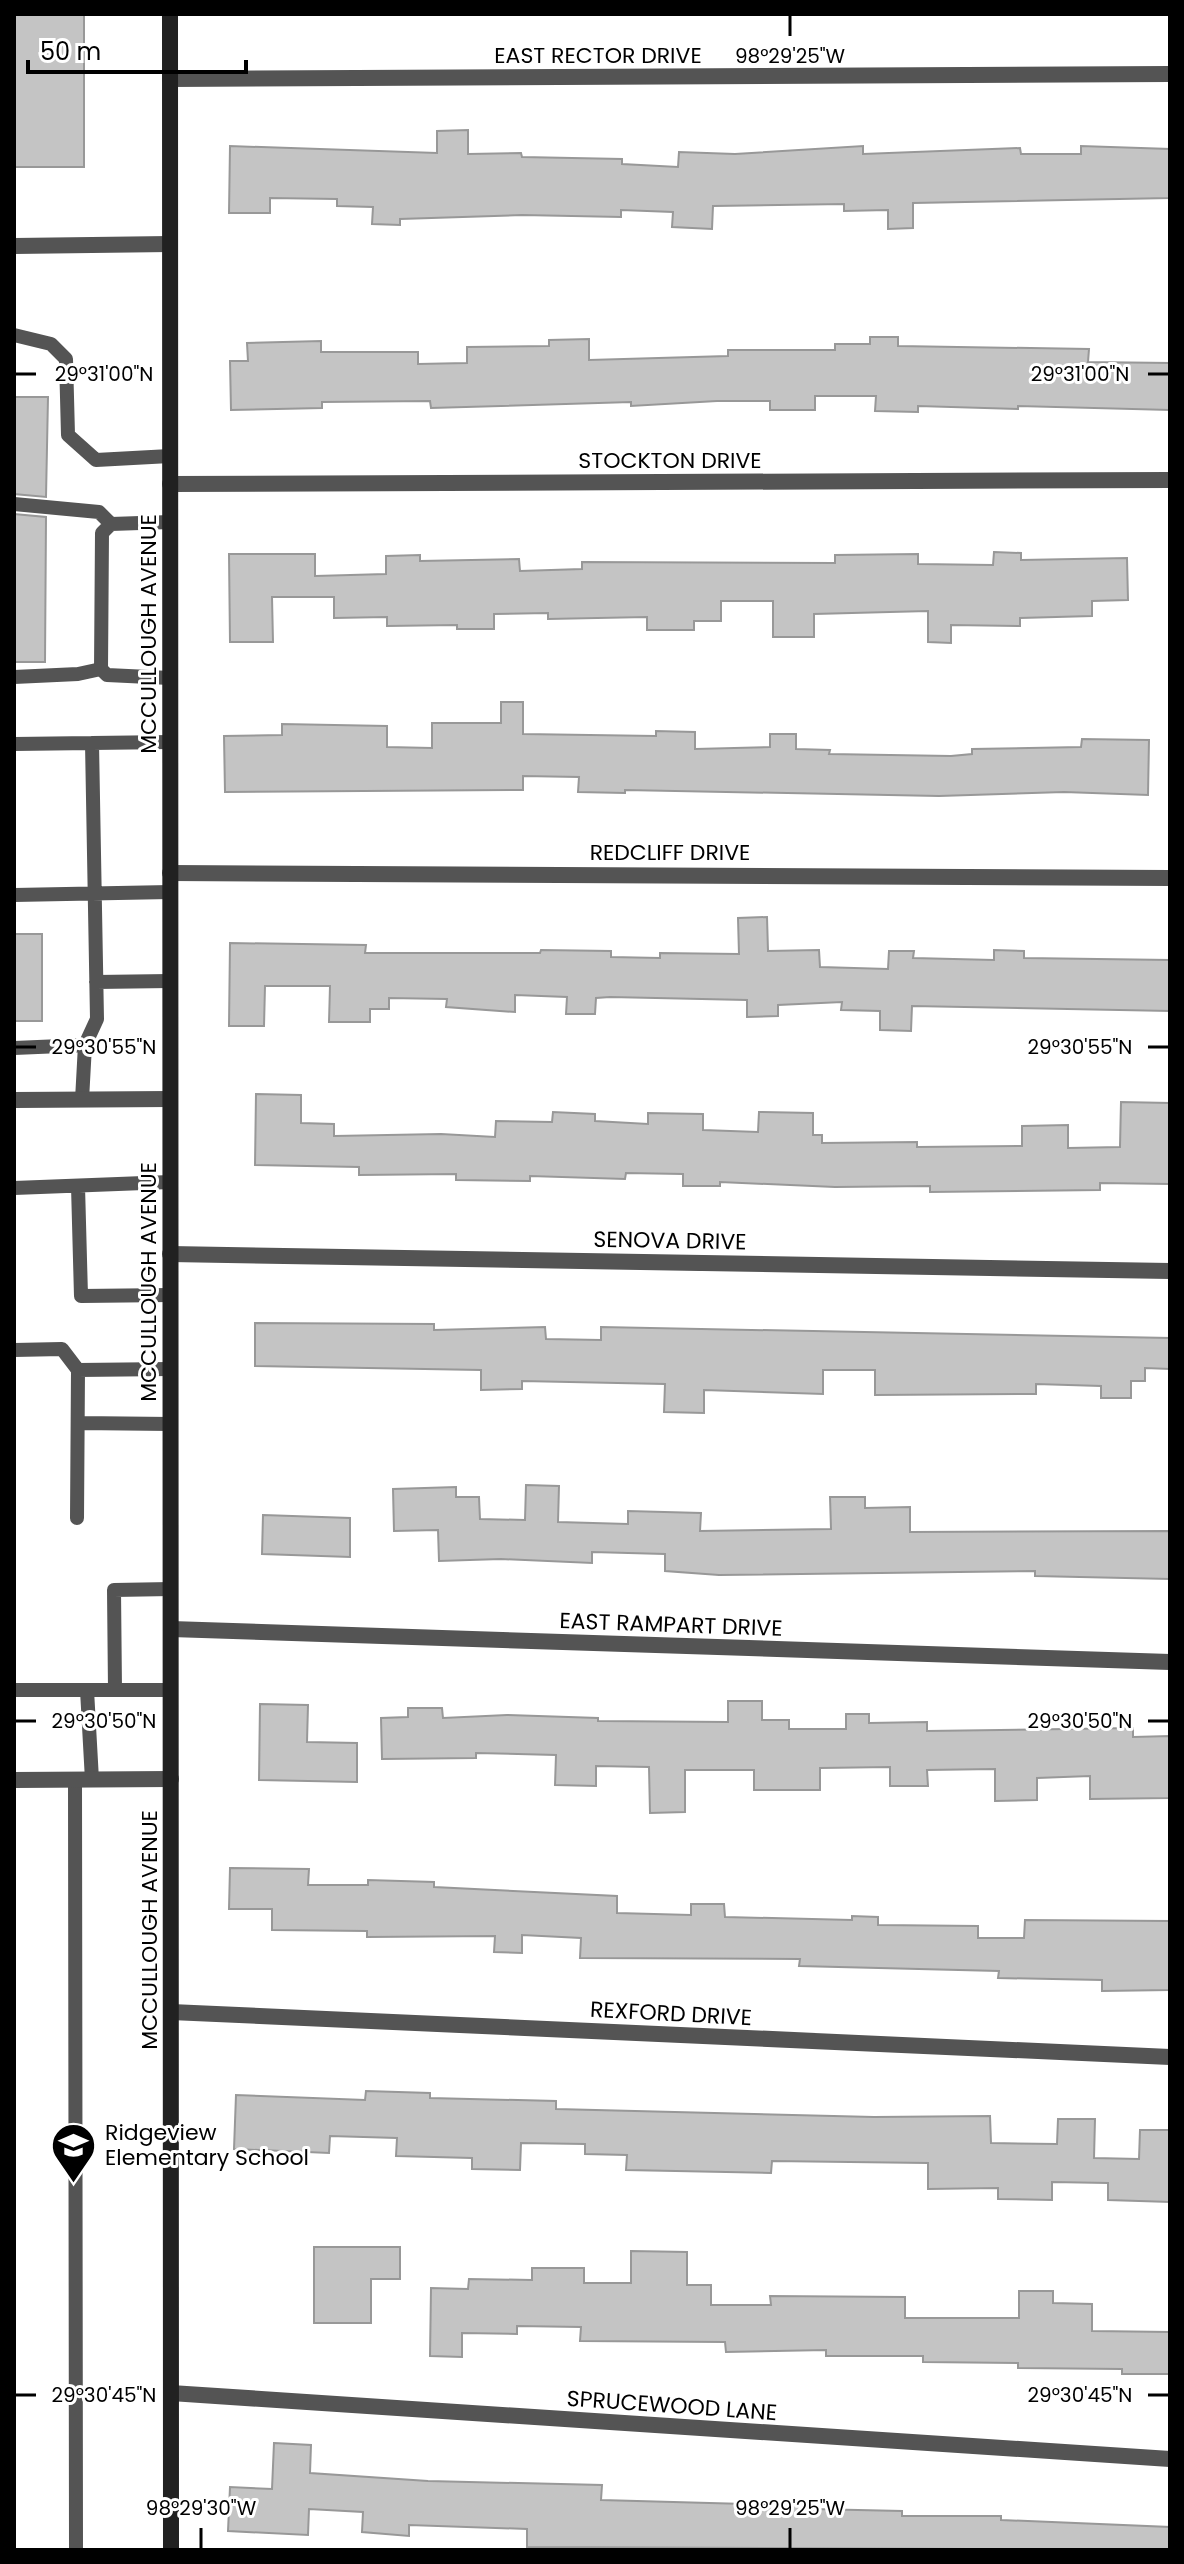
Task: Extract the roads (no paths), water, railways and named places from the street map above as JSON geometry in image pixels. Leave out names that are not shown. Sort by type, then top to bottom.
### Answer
[{"type":"main road","name":"MCCULLOUGH AVENUE","points":[[170,14],[171,2550]]},
{"type":"street","name":"EAST RECTOR DRIVE","points":[[170,79],[1170,74]]},
{"type":"street","points":[[14,246],[170,244]]},
{"type":"street","name":"STOCKTON DRIVE","points":[[170,484],[1170,480]]},
{"type":"street","name":"REDCLIFF DRIVE","points":[[170,873],[1170,878]]},
{"type":"street","points":[[14,1100],[170,1099]]},
{"type":"street","name":"SENOVA DRIVE","points":[[170,1254],[1170,1271]]},
{"type":"street","name":"EAST RAMPART DRIVE","points":[[171,1629],[1170,1662]]},
{"type":"street","points":[[14,1780],[171,1779]]},
{"type":"street","name":"REXFORD DRIVE","points":[[171,2012],[1170,2057]]},
{"type":"street","name":"SPRUCEWOOD LANE","points":[[171,2393],[1170,2459]]},
{"type":"lane","points":[[14,335],[51,344],[66,359],[68,435],[96,460],[170,456]]},
{"type":"lane","points":[[14,504],[99,512],[111,524],[170,522]]},
{"type":"lane","points":[[111,524],[100,540],[101,669],[107,675],[170,678]]},
{"type":"lane","points":[[14,677],[101,669]]},
{"type":"lane","points":[[14,744],[170,742]]},
{"type":"lane","points":[[82,1100],[85,1045],[97,1019],[92,743]]},
{"type":"lane","points":[[14,895],[170,892]]},
{"type":"lane","points":[[96,982],[170,981]]},
{"type":"lane","points":[[14,1048],[85,1045]]},
{"type":"lane","points":[[14,1188],[170,1182]]},
{"type":"lane","points":[[78,1186],[81,1296],[170,1295]]},
{"type":"lane","points":[[14,1350],[62,1349],[78,1370],[77,1518]]},
{"type":"lane","points":[[78,1370],[170,1369]]},
{"type":"lane","points":[[78,1423],[171,1424]]},
{"type":"lane","points":[[115,1690],[114,1590],[171,1589]]},
{"type":"lane","points":[[14,1690],[171,1690]]},
{"type":"lane","points":[[87,1690],[92,1780]]},
{"type":"lane","points":[[75,1780],[76,2550]]},
{"type":"place","name":"Ridgeview Elementary School","points":[[74,2184]]}]
